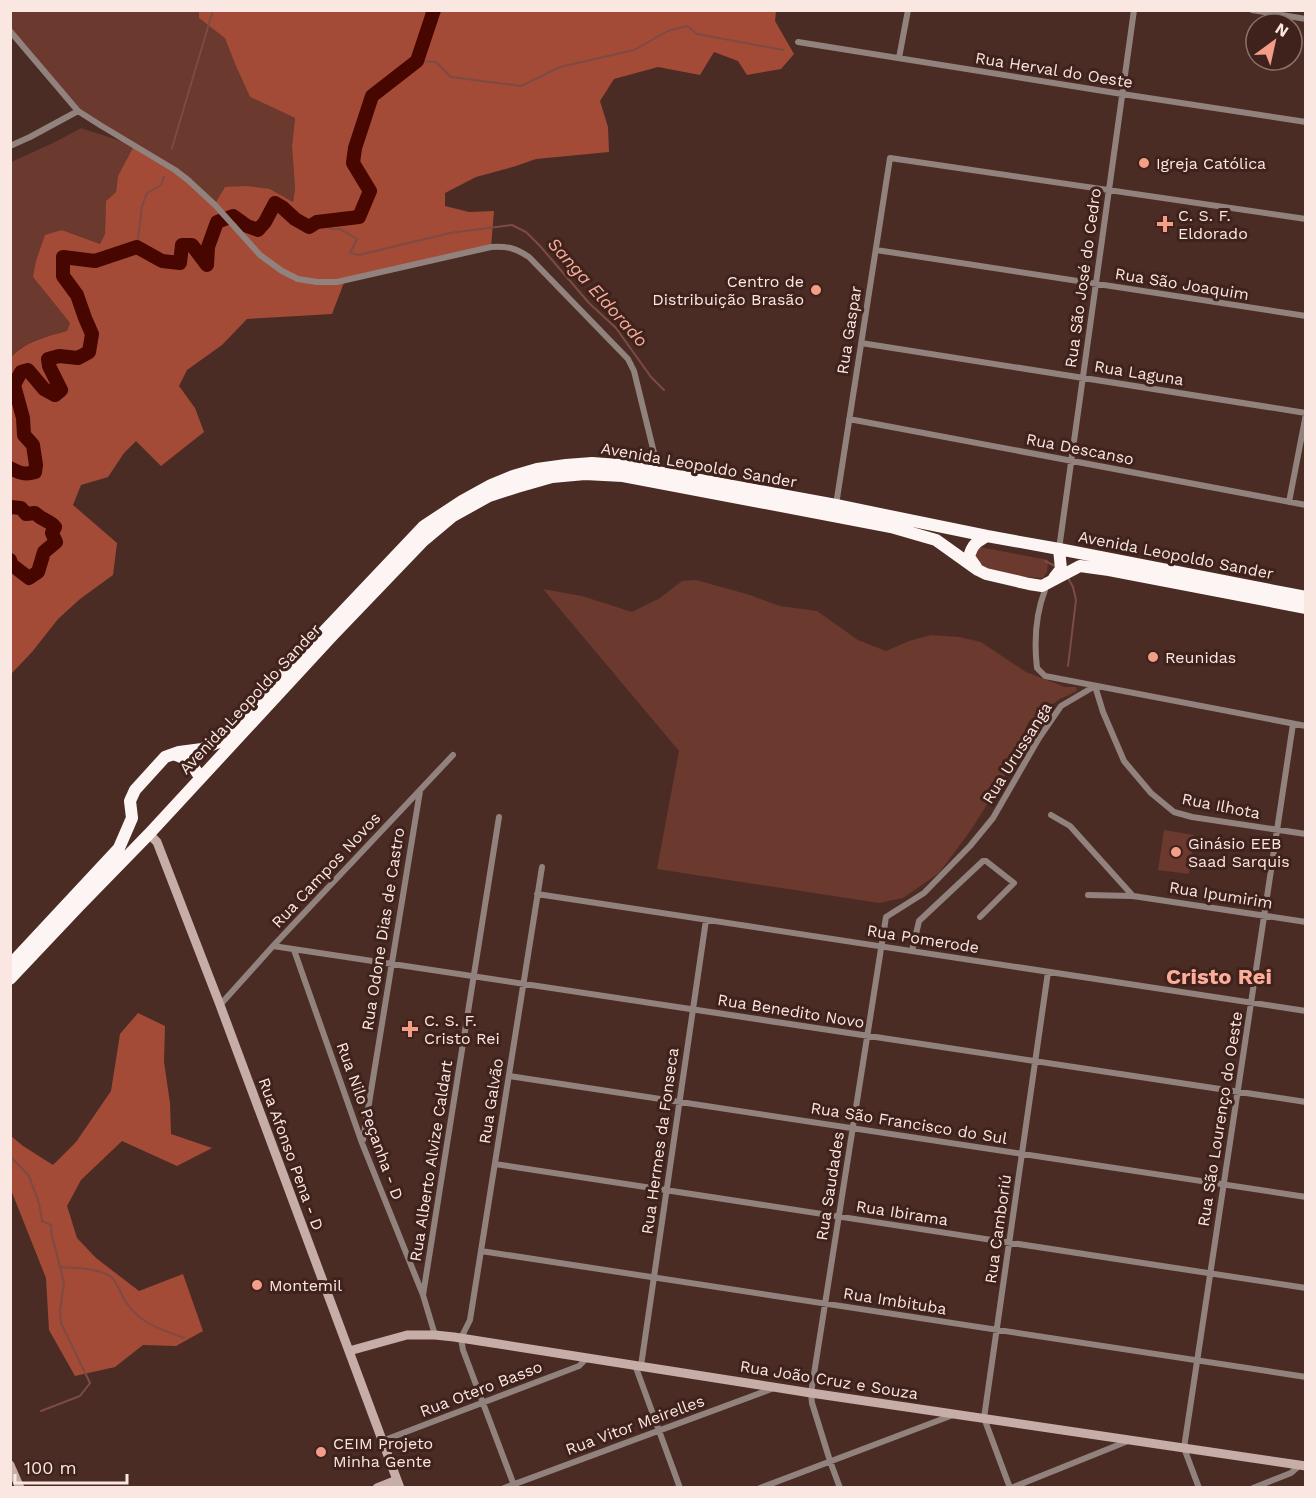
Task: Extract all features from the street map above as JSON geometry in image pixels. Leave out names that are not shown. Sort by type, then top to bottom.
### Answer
[{"type":"highway","name":"Avenida Leopoldo Sander","points":[[10,965],[119,848],[132,818],[130,801],[135,790],[165,758],[173,754],[202,749],[219,742],[424,526],[491,485],[537,469],[592,463],[655,471],[1305,597]]},
{"type":"highway","name":"Avenida Leopoldo Sander","points":[[10,979],[422,542],[453,516],[489,496],[552,477],[585,474],[623,476],[891,527],[936,540],[978,570],[994,577],[1029,584],[1042,586],[1080,566],[1305,608]]},
{"type":"highway","points":[[978,570],[969,556],[977,541],[987,536]]},
{"type":"highway","points":[[1053,579],[1061,569],[1059,549]]},
{"type":"highway","points":[[173,754],[184,757],[190,762],[200,777]]},
{"type":"highway","points":[[132,818],[148,834]]},
{"type":"street","points":[[899,58],[908,10]]},
{"type":"street","name":"Rua São José do Cedro","points":[[1059,549],[1134,10]]},
{"type":"street","points":[[1252,10],[1305,19]]},
{"type":"street","points":[[10,31],[78,111],[175,170],[215,205],[260,255],[298,279],[337,282],[491,247],[502,246],[516,249],[529,257],[628,359],[634,371],[656,461],[655,471]]},
{"type":"street","name":"Rua Herval do Oeste","points":[[798,42],[1305,122]]},
{"type":"street","points":[[10,146],[78,111]]},
{"type":"street","name":"Rua Gaspar","points":[[836,505],[890,158],[1109,190]]},
{"type":"street","points":[[1109,190],[1305,219]]},
{"type":"street","name":"Rua São Joaquim","points":[[876,250],[1305,316]]},
{"type":"street","name":"Rua Laguna","points":[[861,344],[1305,414]]},
{"type":"street","points":[[1288,502],[1305,414]]},
{"type":"street","name":"Rua Descanso","points":[[849,419],[1305,505]]},
{"type":"street","points":[[1042,586],[1045,590],[1036,623],[1036,668],[1045,676],[1305,726]]},
{"type":"street","name":"Rua Ilhota","points":[[1095,686],[1103,712],[1124,761],[1151,794],[1174,812],[1192,818],[1305,834]]},
{"type":"street","name":"Rua Urussanga","points":[[881,946],[886,917],[924,893],[970,846],[993,818],[1039,738],[1061,706],[1095,686]]},
{"type":"street","name":"Rua São Lourenço do Oeste","points":[[1184,1448],[1293,724]]},
{"type":"street","name":"Rua Campos Novos","points":[[220,1005],[453,755]]},
{"type":"street","name":"Rua Odone Dias de Castro","points":[[362,1143],[420,791]]},
{"type":"street","points":[[1051,815],[1070,826],[1133,896]]},
{"type":"street","name":"Rua Alberto Alvize Caldart","points":[[423,1295],[499,817]]},
{"type":"street","name":"Rua Afonso Pena - D","points":[[148,834],[157,842],[220,1005],[398,1484]]},
{"type":"street","points":[[912,951],[919,921],[983,861],[986,861],[1014,883],[980,917]]},
{"type":"street","name":"Rua Galvão","points":[[461,1338],[470,1320],[542,867]]},
{"type":"street","name":"Rua Pomerode","points":[[537,894],[1305,1011]]},
{"type":"street","name":"Rua Ipumirim","points":[[1088,895],[1133,896],[1305,922]]},
{"type":"street","name":"Rua Hermes da Fonseca","points":[[680,1488],[638,1366],[654,1278],[706,920]]},
{"type":"street","name":"Rua Benedito Novo","points":[[273,946],[1305,1102]]},
{"type":"street","name":"Rua Saudades","points":[[840,1488],[812,1403],[812,1393],[881,946]]},
{"type":"street","name":"Rua Nilo Peçanha - D","points":[[294,950],[362,1143],[423,1295],[435,1335]]},
{"type":"street","name":"Rua Camboriú","points":[[984,1418],[1048,972]]},
{"type":"street","name":"Rua São Francisco do Sul","points":[[509,1076],[1305,1197]]},
{"type":"street","name":"Rua Ibirama","points":[[495,1164],[1305,1288]]},
{"type":"street","name":"Rua Imbituba","points":[[481,1251],[1305,1377]]},
{"type":"street","name":"Rua João Cruz e Souza","points":[[349,1351],[407,1335],[461,1338],[775,1388],[1303,1465]]},
{"type":"street","points":[[461,1338],[463,1350],[514,1486]]},
{"type":"street","name":"Rua Otero Basso","points":[[382,1441],[579,1366],[587,1358]]},
{"type":"street","name":"Rua Vitor Meirelles","points":[[504,1488],[775,1388]]},
{"type":"street","points":[[760,1488],[956,1414]]},
{"type":"street","points":[[984,1418],[1011,1488],[1131,1440]]},
{"type":"street","points":[[1184,1448],[1199,1488]]},
{"type":"street","points":[[10,1465],[20,1488]]},
{"type":"street","points":[[1252,1488],[1291,1473],[1303,1465]]},
{"type":"street","points":[[377,1488],[398,1484]]},
{"type":"shaded area","points":[[11,11],[199,11],[199,18],[225,37],[250,97],[295,118],[292,146],[295,189],[293,202],[270,189],[215,205],[118,176],[116,192],[106,201],[105,234],[100,244],[62,230],[33,277],[70,323],[67,331],[30,343],[11,357],[11,162],[81,128],[130,144],[78,111],[11,31]]},
{"type":"shaded area","points":[[199,11],[776,11],[775,21],[794,54],[781,69],[747,75],[738,61],[714,52],[700,75],[658,67],[614,79],[600,101],[608,127],[609,152],[536,159],[476,177],[445,193],[445,206],[469,212],[494,211],[491,247],[345,280],[332,314],[247,319],[222,345],[187,370],[179,386],[195,408],[204,432],[161,466],[136,441],[124,453],[108,477],[81,485],[73,505],[117,543],[113,575],[80,599],[58,619],[11,674],[11,357],[30,343],[67,331],[70,323],[33,277],[45,235],[62,230],[100,244],[105,234],[106,201],[116,192],[118,176],[134,146],[175,170],[215,204],[225,187],[247,186],[270,189],[293,202],[295,189],[292,146],[295,118],[250,97],[225,38],[199,18]]},
{"type":"shaded area","points":[[979,547],[1048,560],[1047,572],[1043,578],[1001,574],[981,565],[976,557]]},
{"type":"shaded area","points":[[696,580],[780,606],[817,611],[858,640],[886,651],[931,635],[959,637],[981,642],[1026,672],[1065,687],[1076,687],[1077,691],[1060,699],[1029,721],[1005,776],[971,830],[939,873],[903,898],[879,903],[657,869],[679,751],[543,589],[582,596],[632,612],[660,598],[682,581]]},
{"type":"shaded area","name":"Ginásio EEB Saad Sarquis","points":[[1164,830],[1194,835],[1189,874],[1158,870]]},
{"type":"shaded area","points":[[138,1013],[165,1026],[164,1062],[170,1103],[171,1134],[212,1148],[177,1166],[122,1141],[81,1180],[67,1206],[77,1238],[96,1258],[139,1291],[183,1274],[203,1331],[176,1346],[143,1345],[115,1367],[75,1376],[49,1330],[46,1278],[11,1190],[11,1136],[53,1165],[76,1142],[111,1091],[120,1034]]},
{"type":"waterway","points":[[172,148],[213,10]]},
{"type":"waterway","points":[[10,468],[28,473],[35,472],[36,465],[33,445],[24,435],[23,418],[14,385],[21,372],[28,370],[44,389],[55,395],[61,390],[48,359],[59,356],[78,358],[89,352],[92,334],[77,295],[63,276],[63,257],[95,261],[137,247],[162,261],[180,263],[182,245],[192,245],[207,265],[208,247],[217,222],[233,216],[247,226],[258,230],[275,203],[309,227],[317,222],[359,217],[370,191],[353,163],[355,148],[372,96],[417,61],[434,10]]},
{"type":"waterway","points":[[417,61],[436,62],[451,77],[521,86],[560,67],[634,50],[668,31],[687,26],[697,34],[783,50]]},
{"type":"waterway","points":[[137,247],[142,206],[147,193],[161,185],[164,177]]},
{"type":"waterway","name":"Sanga Eldorado","points":[[317,222],[332,229],[340,229],[357,239],[350,253],[359,255],[450,233],[512,225],[526,232],[589,303],[616,328],[651,377],[664,390]]},
{"type":"waterway","points":[[10,507],[21,508],[26,514],[35,513],[53,525],[55,527],[52,533],[56,542],[44,552],[38,572],[29,578],[12,565],[10,560]]},
{"type":"waterway","name":"Sanga Eldorado","points":[[1045,561],[1055,566]]},
{"type":"waterway","name":"Sanga Eldorado","points":[[1068,578],[1076,600],[1068,666]]},
{"type":"waterway","points":[[10,1156],[29,1176],[39,1203],[42,1221],[51,1225],[64,1282],[60,1311],[61,1323],[90,1383],[80,1396],[41,1411]]},
{"type":"waterway","points":[[61,1267],[91,1270],[108,1275],[128,1305],[140,1317],[153,1326],[184,1338]]},
{"type":"place","name":"Igreja Católica","points":[[1144,163]]},
{"type":"place","name":"C. S. F. Eldorado","points":[[1165,224]]},
{"type":"place","name":"Centro de Distribuição Brasão","points":[[816,290]]},
{"type":"place","name":"Reunidas","points":[[1153,657]]},
{"type":"place","name":"Ginásio EEB Saad Sarquis","points":[[1176,852]]},
{"type":"place","name":"C. S. F. Cristo Rei","points":[[410,1029]]},
{"type":"place","name":"Montemil","points":[[257,1285]]},
{"type":"place","name":"CEIM Projeto Minha Gente","points":[[321,1452]]},
{"type":"district","name":"Cristo Rei","points":[[1219,976]]}]
